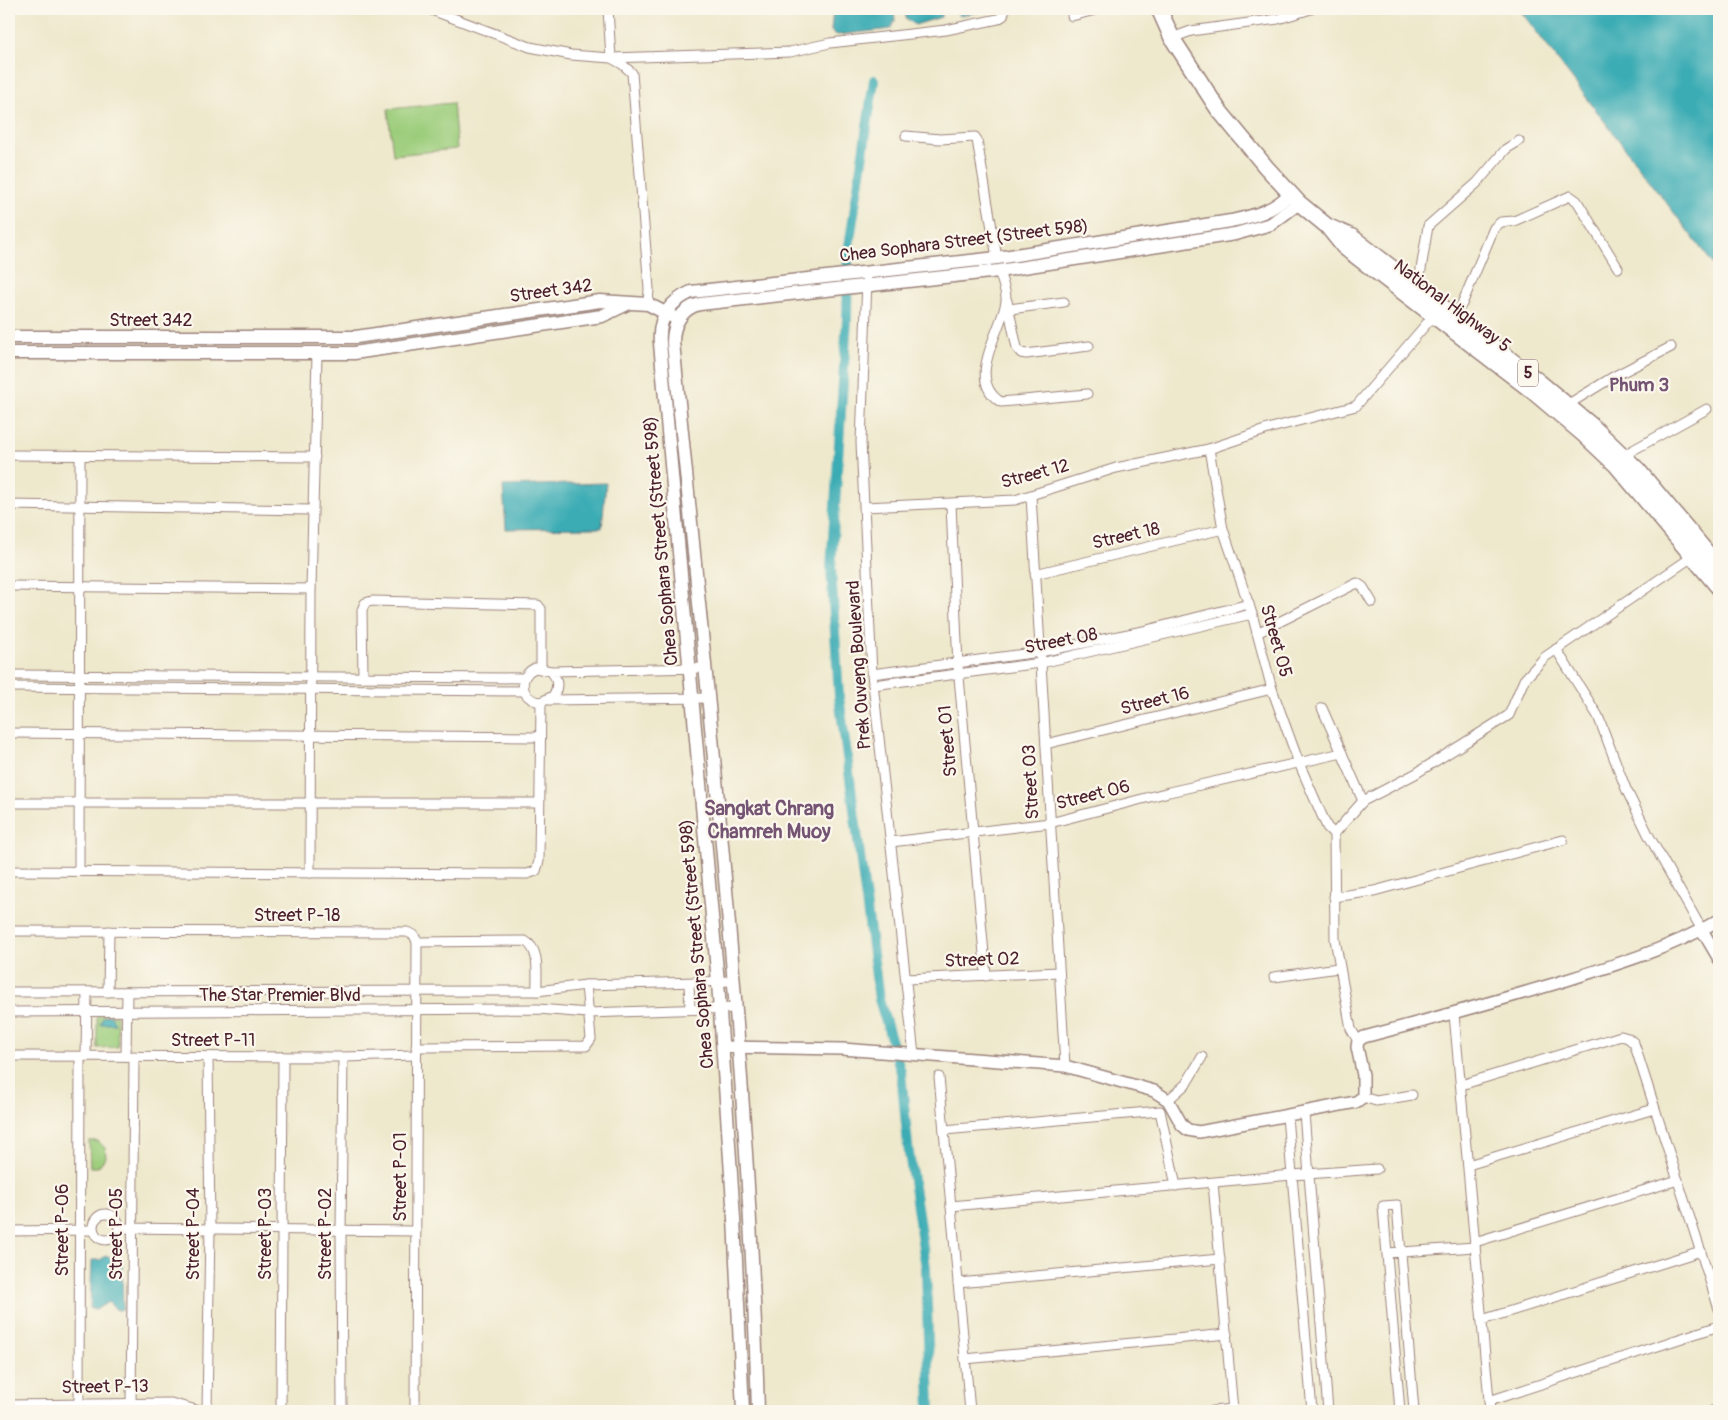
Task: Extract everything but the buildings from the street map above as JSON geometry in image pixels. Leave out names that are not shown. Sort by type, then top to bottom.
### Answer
[{"type":"highway","name":"National Highway 5","points":[[1159,9],[1171,35],[1218,109],[1294,198],[1328,226],[1344,247],[1624,455],[1699,552],[1719,588]]},
{"type":"highway","name":"National Highway 5","points":[[1328,226],[1352,237],[1567,405],[1616,465],[1699,552],[1719,567]]},
{"type":"main road","name":"Chea Sophara Street (Street 598)","points":[[864,279],[997,258],[1258,228],[1281,218],[1294,198]]},
{"type":"main road","name":"Chea Sophara Street (Street 598)","points":[[743,1411],[734,1208],[718,982],[694,698],[659,334],[666,312],[677,299],[691,292],[999,271],[1184,235]]},
{"type":"main road","name":"Chea Sophara Street (Street 598)","points":[[758,1411],[749,1208],[734,981],[673,342],[678,320],[687,309],[695,305],[833,282]]},
{"type":"main road","name":"Street 342","points":[[9,337],[356,337],[600,301],[627,304]]},
{"type":"main road","points":[[627,304],[648,304],[678,320]]},
{"type":"main road","name":"Street 342","points":[[9,354],[354,354],[602,316],[627,304]]},
{"type":"main road","points":[[697,738],[712,736]]},
{"type":"main road","points":[[734,1208],[749,1208]]},
{"type":"street","points":[[428,9],[530,47],[571,56],[611,58],[790,52],[830,43],[946,30],[998,19],[1003,16],[1005,9]]},
{"type":"street","points":[[608,9],[611,58]]},
{"type":"street","points":[[1072,16],[1099,9]]},
{"type":"street","points":[[1171,35],[1278,19],[1311,9]]},
{"type":"street","points":[[611,58],[622,64],[632,73],[649,289],[648,304]]},
{"type":"street","points":[[906,136],[940,139],[975,137],[997,258]]},
{"type":"street","points":[[1418,288],[1428,226],[1477,183],[1506,149],[1519,141]]},
{"type":"street","points":[[1454,316],[1462,304],[1494,228],[1501,222],[1514,221],[1570,196],[1577,201],[1618,268]]},
{"type":"street","points":[[999,271],[1018,348],[1021,352],[1026,354],[1089,346]]},
{"type":"street","name":"Prek Ouveng Boulevard","points":[[864,279],[861,442],[872,674],[906,979],[910,1055]]},
{"type":"street","points":[[1008,305],[1064,302]]},
{"type":"street","points":[[1008,305],[987,358],[986,375],[995,398],[1002,402],[1087,394]]},
{"type":"street","name":"Street 12","points":[[865,507],[1015,500],[1116,468],[1208,450],[1271,428],[1356,406],[1434,315]]},
{"type":"street","points":[[1567,405],[1613,377],[1670,347]]},
{"type":"street","points":[[310,873],[312,510],[317,354]]},
{"type":"street","points":[[1624,455],[1706,409]]},
{"type":"street","name":"Street 05","points":[[1208,450],[1223,529],[1249,604],[1272,689],[1299,763],[1327,827],[1334,834]]},
{"type":"street","points":[[9,455],[315,457]]},
{"type":"street","points":[[79,871],[80,456]]},
{"type":"street","name":"Street 03","points":[[1031,496],[1065,1066]]},
{"type":"street","name":"Street 01","points":[[951,504],[958,663],[986,976]]},
{"type":"street","points":[[9,505],[312,510]]},
{"type":"street","name":"Street 18","points":[[1035,574],[1223,529]]},
{"type":"street","points":[[1363,1097],[1364,1075],[1357,1047],[1358,1040],[1351,1029],[1338,968],[1334,897],[1334,834],[1363,801],[1414,774],[1508,715],[1524,680],[1545,657],[1699,552]]},
{"type":"street","points":[[1257,633],[1357,583],[1364,587],[1372,602]]},
{"type":"street","points":[[9,586],[311,589]]},
{"type":"street","points":[[362,677],[362,610],[365,603],[372,601],[538,605],[541,609],[541,667]]},
{"type":"street","points":[[872,674],[1040,652],[1143,631],[1249,604]]},
{"type":"street","name":"Street 08","points":[[873,686],[1041,663],[1252,614]]},
{"type":"street","points":[[1143,631],[1146,640]]},
{"type":"street","points":[[1556,649],[1598,716],[1626,789],[1649,836],[1719,959]]},
{"type":"street","points":[[705,668],[551,671],[541,667],[530,670],[524,678],[524,691],[531,699],[545,701],[708,698]]},
{"type":"street","points":[[9,871],[527,874],[536,871],[540,803],[540,737],[545,701],[556,691],[557,686],[557,680],[551,671]]},
{"type":"street","points":[[9,675],[524,678]]},
{"type":"street","points":[[9,687],[524,691]]},
{"type":"street","name":"Street 16","points":[[1046,744],[1272,689]]},
{"type":"street","points":[[1322,708],[1363,801]]},
{"type":"street","points":[[9,733],[540,737]]},
{"type":"street","name":"Street 06","points":[[891,842],[1050,823],[1169,792],[1342,753]]},
{"type":"street","points":[[9,803],[540,803]]},
{"type":"street","points":[[1334,897],[1374,891],[1563,840]]},
{"type":"street","points":[[1358,1040],[1454,1014],[1588,973],[1642,955],[1702,930],[1719,920]]},
{"type":"street","name":"Street P-18","points":[[9,931],[407,932],[414,935],[416,942],[525,941],[533,945],[536,951],[537,991]]},
{"type":"street","points":[[108,992],[109,931]]},
{"type":"street","name":"Street P-01","points":[[415,1411],[416,942]]},
{"type":"street","points":[[1274,977],[1338,968]]},
{"type":"street","name":"Street 02","points":[[906,979],[1059,972]]},
{"type":"street","name":"The Star Premier Blvd","points":[[9,992],[537,991],[586,985],[734,981]]},
{"type":"street","points":[[689,983],[690,1009]]},
{"type":"street","points":[[586,985],[588,1016]]},
{"type":"street","name":"Street P-06","points":[[79,1404],[78,1230],[83,1056],[87,992]]},
{"type":"street","name":"Street P-05","points":[[127,992],[130,1056],[132,1408]]},
{"type":"street","name":"The Star Premier Blvd","points":[[9,1012],[552,1010],[588,1016],[736,1008]]},
{"type":"street","points":[[1454,1014],[1490,1411]]},
{"type":"street","name":"Street P-11","points":[[9,1056],[343,1057],[416,1051],[586,1046],[591,1039],[588,1016]]},
{"type":"street","points":[[1461,1085],[1621,1036],[1628,1038],[1634,1043],[1719,1309]]},
{"type":"street","points":[[723,1047],[884,1052],[1065,1066],[1154,1091],[1168,1100],[1182,1125],[1188,1130],[1199,1132],[1341,1106],[1356,1102],[1363,1097]]},
{"type":"street","name":"Street P-04","points":[[207,1411],[210,1229],[208,1057]]},
{"type":"street","name":"Street P-03","points":[[281,1411],[283,1057]]},
{"type":"street","name":"Street P-02","points":[[342,1411],[341,1230],[343,1057]]},
{"type":"street","points":[[1168,1100],[1186,1084],[1202,1057]]},
{"type":"street","points":[[939,1077],[970,1411]]},
{"type":"street","points":[[1363,1097],[1376,1101],[1412,1095]]},
{"type":"street","points":[[1468,1164],[1654,1109]]},
{"type":"street","points":[[944,1130],[1160,1111],[1176,1186]]},
{"type":"street","points":[[1304,1113],[1328,1411]]},
{"type":"street","points":[[1287,1116],[1312,1411]]},
{"type":"street","points":[[951,1206],[1292,1175],[1377,1170]]},
{"type":"street","points":[[1387,1253],[1475,1245],[1678,1180]]},
{"type":"street","points":[[1213,1183],[1233,1410],[1213,1411]]},
{"type":"street","points":[[1400,1411],[1383,1206],[1397,1205],[1414,1411]]},
{"type":"street","points":[[9,1231],[93,1230],[101,1239],[107,1240],[118,1234],[119,1228],[114,1217],[102,1215],[94,1224],[93,1230]]},
{"type":"street","points":[[119,1228],[416,1231]]},
{"type":"street","points":[[1482,1320],[1701,1251]]},
{"type":"street","points":[[958,1283],[1220,1258]]},
{"type":"street","points":[[1489,1401],[1719,1326]]},
{"type":"street","points":[[1305,1331],[1322,1330]]},
{"type":"street","points":[[965,1358],[1227,1334]]},
{"type":"street","points":[[1397,1372],[1411,1371]]},
{"type":"street","name":"Street P-13","points":[[9,1405],[79,1404],[132,1408],[171,1403],[200,1411]]},
{"type":"street","points":[[1712,1411],[1719,1409]]},
{"type":"green space","points":[[453,103],[457,149],[393,155],[388,109]]},
{"type":"green space","points":[[97,1015],[117,1015],[118,1047],[97,1048]]},
{"type":"green space","points":[[89,1141],[98,1141],[105,1148],[106,1157],[98,1167],[90,1167]]},
{"type":"water","points":[[833,9],[894,9],[895,21],[891,29],[837,35],[831,31]]},
{"type":"water","points":[[905,9],[944,9],[941,17],[915,25],[906,18]]},
{"type":"water","points":[[956,9],[993,9],[959,16]]},
{"type":"water","points":[[1519,9],[1719,9],[1719,272]]},
{"type":"water","points":[[606,483],[602,528],[506,529],[503,486]]},
{"type":"water","points":[[108,1015],[112,1017],[115,1024],[100,1024],[103,1017]]},
{"type":"water","points":[[106,1256],[115,1261],[122,1261],[123,1310],[117,1310],[108,1302],[97,1309],[90,1308],[92,1260],[100,1260]]},
{"type":"waterway","points":[[874,80],[848,253],[847,319],[831,568],[839,696],[879,999],[901,1072],[908,1146],[926,1268],[930,1411]]},
{"type":"district","name":"Phum 3","points":[[1639,385]]},
{"type":"district","name":"Sangkat Chrang Chamreh Muoy","points":[[769,820]]}]
